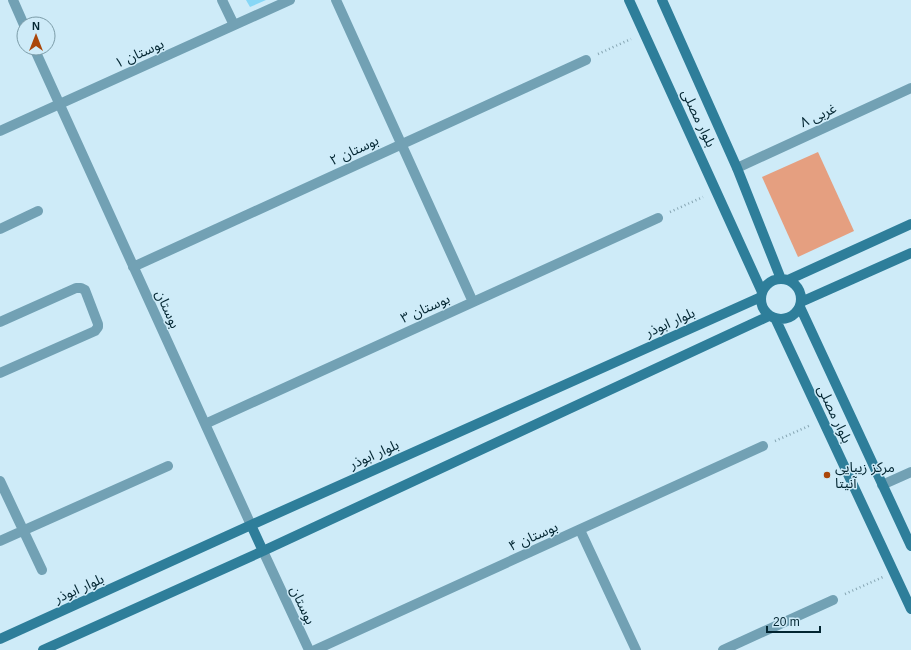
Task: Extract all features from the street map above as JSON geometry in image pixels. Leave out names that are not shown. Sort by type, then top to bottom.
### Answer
[{"type":"main road","name":"بلوار مصلی","points":[[629,0],[717,191],[762,294]]},
{"type":"main road","name":"بلوار مصلی","points":[[662,0],[784,280]]},
{"type":"main road","points":[[772,317],[764,310],[761,304],[762,294],[770,283],[784,280],[911,224]]},
{"type":"main road","points":[[800,304],[911,253]]},
{"type":"main road","points":[[43,650],[772,317],[786,319],[797,312],[801,296],[797,286],[784,280]]},
{"type":"main road","name":"بلوار ابوذر","points":[[0,639],[762,294]]},
{"type":"main road","name":"بلوار مصلی","points":[[800,304],[911,546]]},
{"type":"main road","name":"بلوار مصلی","points":[[772,317],[822,419],[911,609]]},
{"type":"main road","points":[[251,525],[263,550]]},
{"type":"street","points":[[13,0],[20,16]]},
{"type":"street","points":[[222,0],[234,25]]},
{"type":"street","name":"بوستان ۱","points":[[0,131],[290,0]]},
{"type":"street","points":[[336,0],[473,302]]},
{"type":"street","name":"بوستان","points":[[38,56],[251,525]]},
{"type":"street","name":"بوستان ۲","points":[[133,267],[586,60]]},
{"type":"street","name":"۸ غربی","points":[[736,168],[911,88]]},
{"type":"street","points":[[0,229],[38,211]]},
{"type":"street","name":"بوستان ۳","points":[[205,424],[658,218]]},
{"type":"street","points":[[0,322],[76,288],[81,288],[84,290],[98,327],[95,331],[0,373]]},
{"type":"street","name":"بوستان ۴","points":[[315,650],[763,446]]},
{"type":"street","points":[[0,542],[168,466]]},
{"type":"street","points":[[882,485],[911,472]]},
{"type":"street","points":[[0,481],[42,570]]},
{"type":"street","points":[[580,530],[636,650]]},
{"type":"street","name":"بوستان","points":[[263,550],[309,650]]},
{"type":"street","points":[[723,650],[834,600]]},
{"type":"path","points":[[586,60],[645,33]]},
{"type":"path","points":[[658,218],[717,191]]},
{"type":"path","points":[[763,446],[822,419]]},
{"type":"path","points":[[834,600],[894,572]]},
{"type":"shaded area","points":[[818,152],[854,231],[798,257],[762,177]]},
{"type":"building","points":[[246,0],[266,0],[250,7]]},
{"type":"place","name":"مرکز زیبایی آنیتا","points":[[827,475]]}]
